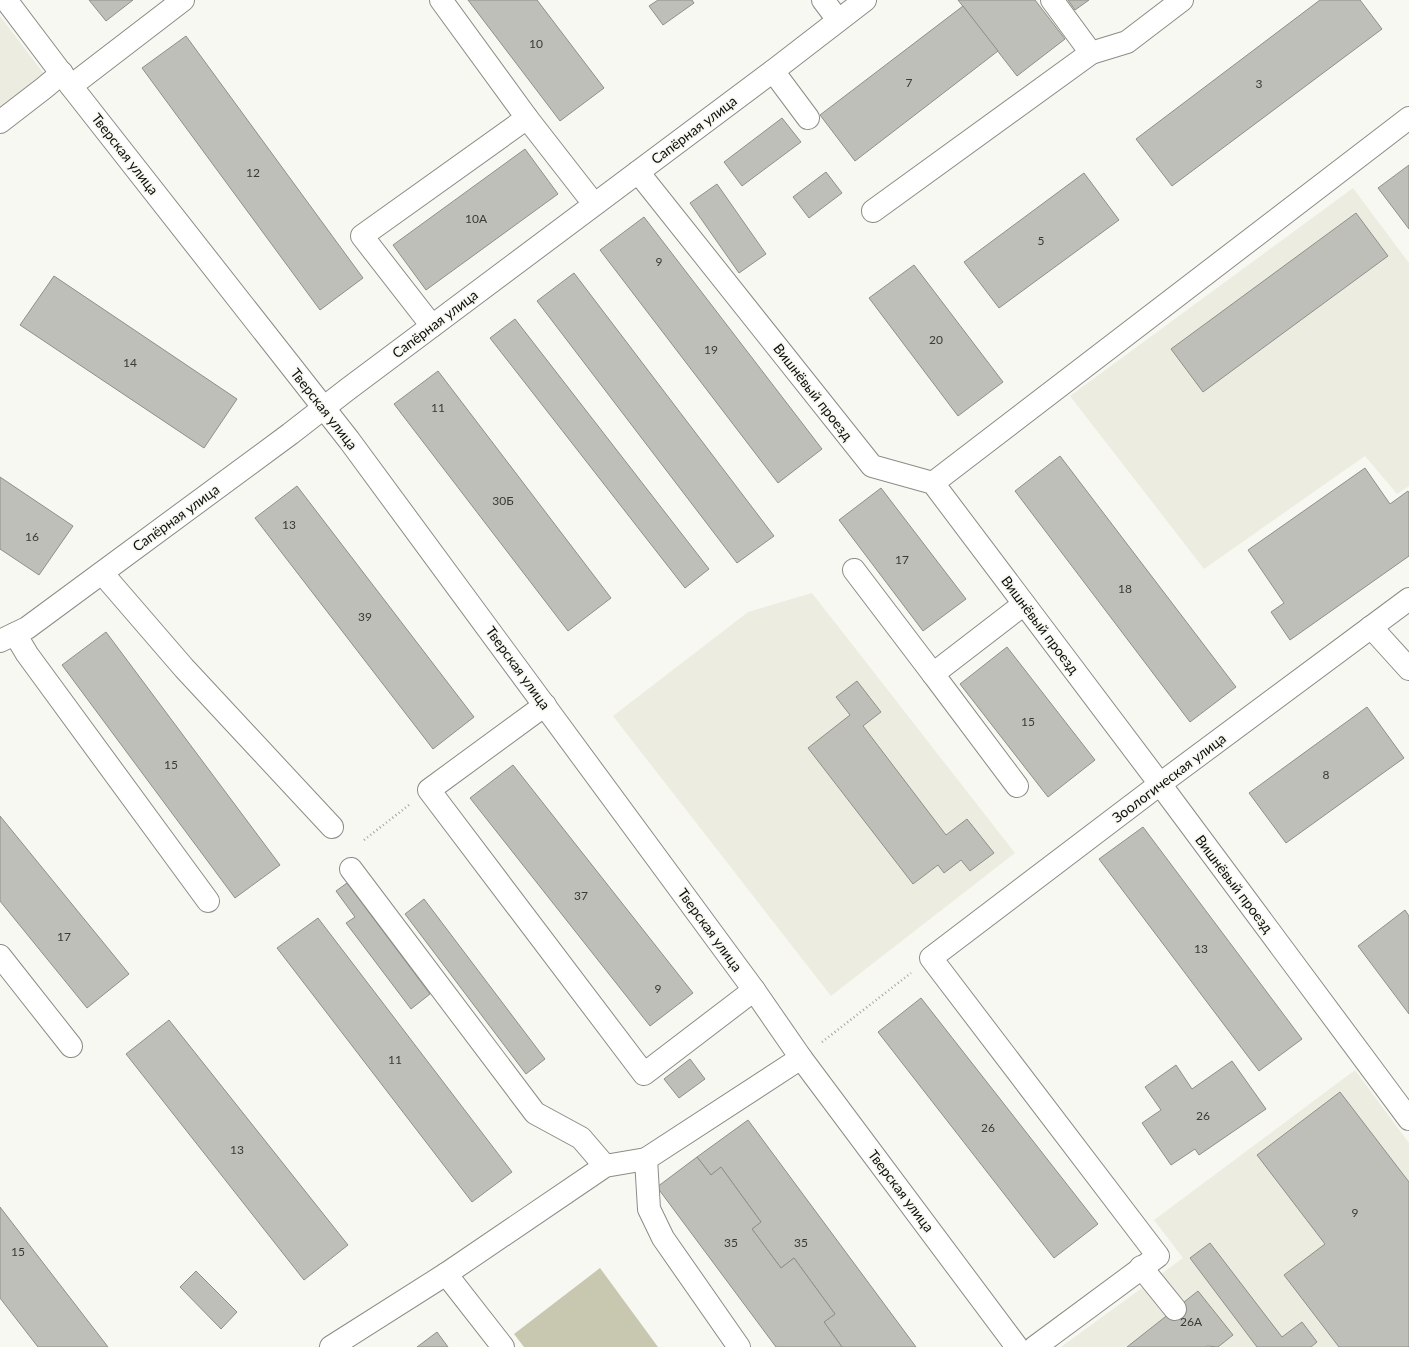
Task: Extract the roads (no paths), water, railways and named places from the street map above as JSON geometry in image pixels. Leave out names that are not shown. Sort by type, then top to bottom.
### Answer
[{"type":"street","name":"Тверская улица","points":[[6,0],[66,79],[349,440],[546,705],[754,990],[801,1058],[1017,1347]]},
{"type":"street","points":[[0,122],[44,88],[66,79],[183,0]]},
{"type":"street","points":[[441,0],[527,118],[594,204]]},
{"type":"street","points":[[823,0],[838,20]]},
{"type":"street","name":"Сапёрная улица","points":[[8,638],[27,628],[324,408],[866,0]]},
{"type":"street","points":[[1052,0],[1091,53]]},
{"type":"street","points":[[873,211],[1091,53],[1127,42],[1182,0]]},
{"type":"street","points":[[773,71],[808,118]]},
{"type":"street","points":[[432,326],[362,236],[527,118]]},
{"type":"street","points":[[933,483],[1409,118]]},
{"type":"street","name":"Вишнёвый проезд","points":[[638,172],[872,466],[933,483],[1160,784],[1409,1119]]},
{"type":"street","points":[[854,570],[1017,786]]},
{"type":"street","points":[[102,573],[184,668],[332,827]]},
{"type":"street","name":"Зоологическая улица","points":[[1142,1268],[1158,1256],[931,958],[1160,784],[1409,599]]},
{"type":"street","points":[[933,674],[1024,604]]},
{"type":"street","points":[[1371,627],[1409,669]]},
{"type":"street","points":[[8,638],[27,654],[208,901]]},
{"type":"street","points":[[546,705],[429,790],[644,1074],[754,990]]},
{"type":"street","points":[[351,869],[535,1113],[581,1138],[605,1166]]},
{"type":"street","points":[[0,956],[71,1046]]},
{"type":"street","points":[[331,1347],[446,1274],[605,1166],[646,1159],[801,1058]]},
{"type":"street","points":[[646,1159],[649,1209],[662,1238],[739,1347]]},
{"type":"street","points":[[1035,1347],[1142,1268],[1175,1309]]},
{"type":"street","points":[[446,1274],[503,1347]]}]
